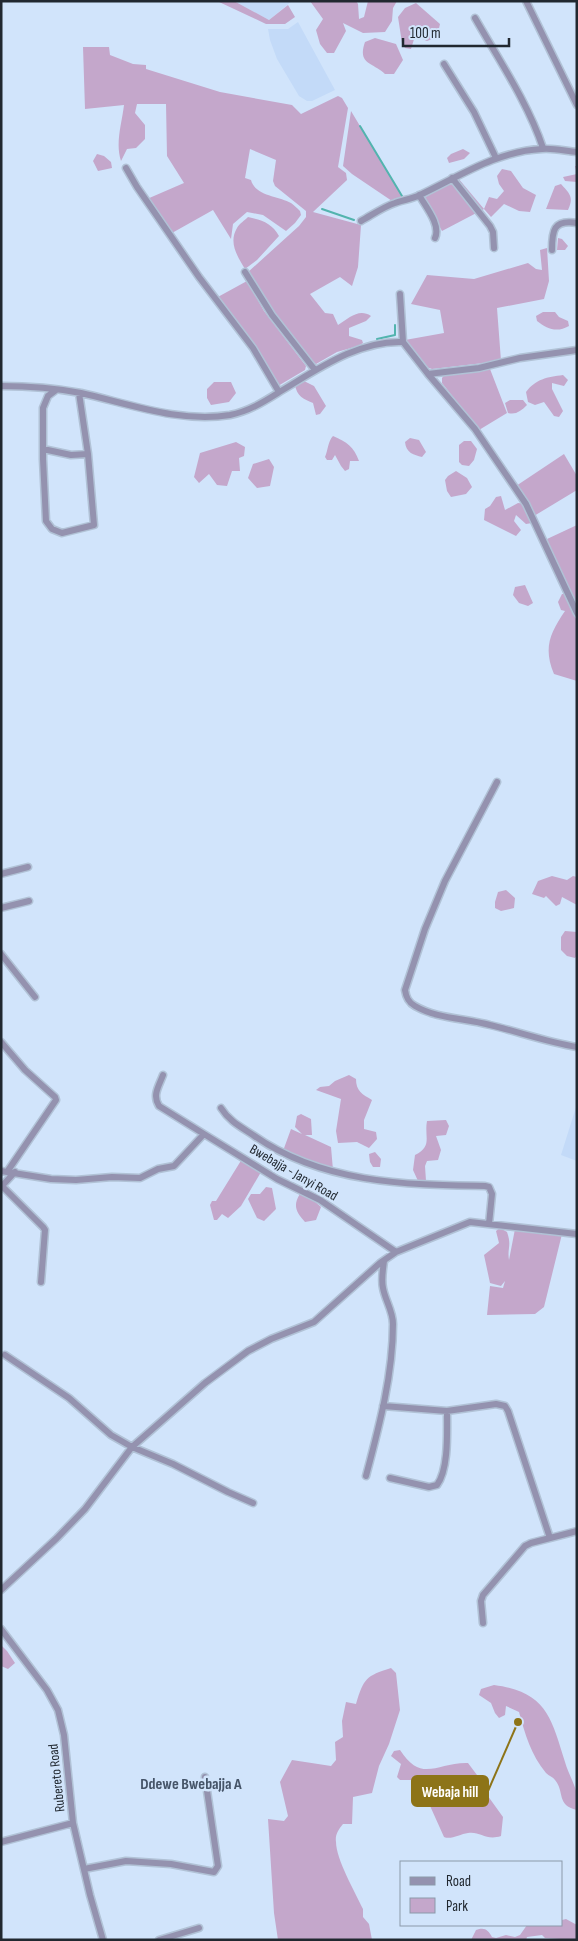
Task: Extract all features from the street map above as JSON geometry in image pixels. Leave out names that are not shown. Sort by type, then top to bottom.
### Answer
[{"type":"street","points":[[526,1],[577,105]]},
{"type":"street","points":[[475,18],[519,96],[538,133],[543,148]]},
{"type":"street","points":[[444,64],[474,112],[496,158]]},
{"type":"street","points":[[361,221],[395,203],[419,195],[496,158],[521,151],[543,148],[577,152]]},
{"type":"street","points":[[126,168],[128,175],[199,277],[253,348],[279,392]]},
{"type":"street","points":[[452,178],[490,226],[494,248]]},
{"type":"street","points":[[419,195],[436,226],[435,238]]},
{"type":"street","points":[[552,250],[554,228],[561,223],[577,224]]},
{"type":"street","points":[[245,272],[272,315],[315,370]]},
{"type":"street","points":[[400,294],[403,342],[475,429],[521,498],[543,538],[577,612]]},
{"type":"street","points":[[1,386],[36,387],[79,393],[150,411],[191,416],[231,414],[259,405],[315,370],[348,354],[391,341],[403,342]]},
{"type":"street","points":[[428,374],[479,368],[520,358],[577,350]]},
{"type":"street","points":[[56,390],[48,396],[44,404],[42,449],[46,521],[52,529],[62,534],[94,525],[88,454],[79,393]]},
{"type":"street","points":[[42,449],[65,454],[88,454]]},
{"type":"street","points":[[497,782],[445,881],[425,929],[405,990],[406,998],[413,1005],[431,1013],[490,1024],[555,1044],[577,1047]]},
{"type":"street","points":[[1,874],[28,866]]},
{"type":"street","points":[[1,908],[29,901]]},
{"type":"street","points":[[1,954],[35,997]]},
{"type":"street","points":[[1,1042],[25,1070],[56,1100],[4,1172]]},
{"type":"street","name":"Bwebajja - Janyi Road","points":[[163,1075],[156,1092],[156,1101],[159,1106],[277,1179],[320,1200],[396,1252]]},
{"type":"street","points":[[221,1108],[226,1117],[264,1143],[306,1164],[339,1174],[395,1183],[485,1186],[489,1188],[492,1194],[489,1224]]},
{"type":"street","points":[[4,1172],[15,1172],[51,1179],[140,1178],[158,1169],[174,1166],[204,1134]]},
{"type":"street","points":[[15,1172],[2,1186],[45,1230],[41,1282]]},
{"type":"street","points":[[1,1590],[44,1551],[84,1509],[132,1447],[220,1371],[248,1351],[271,1339],[314,1322],[396,1252],[470,1222],[577,1234]]},
{"type":"street","points":[[366,1476],[388,1376],[393,1324],[392,1314],[383,1289],[384,1261]]},
{"type":"street","points":[[5,1355],[69,1398],[103,1429],[132,1447],[174,1464],[253,1503]]},
{"type":"street","points":[[382,1406],[447,1411],[496,1404],[505,1406],[550,1538]]},
{"type":"street","points":[[390,1478],[429,1487],[437,1485],[440,1481],[446,1455],[447,1411]]},
{"type":"street","points":[[483,1623],[481,1601],[486,1590],[525,1546],[577,1531]]},
{"type":"street","name":"Rubereto Road","points":[[1,1629],[47,1690],[58,1710],[64,1736],[73,1823],[103,1940]]},
{"type":"street","points":[[84,1869],[126,1860],[171,1864],[214,1872],[218,1866],[205,1777]]},
{"type":"street","points":[[1,1842],[73,1823]]},
{"type":"street","points":[[159,1940],[199,1928]]},
{"type":"shaded area","points":[[234,1],[292,1],[269,20]]},
{"type":"shaded area","points":[[298,22],[335,90],[312,101],[307,101],[299,96],[277,59],[268,29],[288,29]]},
{"type":"shaded area","points":[[577,1104],[577,1161],[561,1155]]},
{"type":"green space","points":[[217,1],[234,1],[269,20],[288,5],[295,17],[285,24],[266,24]]},
{"type":"green space","points":[[310,1],[356,1],[359,19],[364,17],[368,1],[397,1],[393,8],[392,21],[385,32],[363,33],[343,23],[346,31],[334,53],[327,53],[320,44],[316,30],[323,19]]},
{"type":"green space","points":[[416,3],[440,24],[437,37],[427,41],[415,36],[411,49],[405,48],[402,43],[398,17],[405,8]]},
{"type":"green space","points":[[375,38],[396,44],[403,60],[394,74],[385,74],[365,59],[363,49],[365,42]]},
{"type":"green space","points":[[83,47],[109,47],[110,55],[133,64],[146,65],[146,69],[220,92],[292,105],[301,114],[338,96],[342,98],[348,108],[338,167],[346,173],[347,180],[313,212],[361,225],[358,267],[352,286],[340,277],[310,294],[325,313],[333,314],[338,325],[358,313],[371,316],[366,321],[349,328],[349,336],[362,340],[363,343],[337,352],[316,364],[270,311],[247,273],[299,226],[306,217],[306,211],[275,186],[273,181],[276,160],[250,149],[245,178],[251,180],[253,185],[262,192],[291,203],[300,211],[301,215],[286,231],[263,215],[247,212],[233,224],[231,239],[213,210],[172,233],[147,199],[184,183],[167,156],[166,104],[137,104],[135,113],[145,125],[145,139],[136,148],[127,149],[121,161],[119,140],[124,105],[85,109]]},
{"type":"green space","points":[[351,111],[402,198],[392,201],[343,166]]},
{"type":"green space","points":[[463,149],[470,153],[464,159],[449,163],[447,158],[451,154]]},
{"type":"green space","points":[[97,154],[104,156],[111,162],[112,168],[98,171],[93,161]]},
{"type":"green space","points":[[502,169],[511,171],[523,188],[536,195],[530,212],[519,211],[504,204],[491,217],[484,209],[489,197],[497,199],[504,191],[499,184],[497,176]]},
{"type":"green space","points":[[577,174],[577,182],[565,181],[563,177]]},
{"type":"green space","points":[[458,178],[484,209],[442,231],[424,198]]},
{"type":"green space","points":[[561,184],[567,190],[571,199],[568,210],[546,209],[555,186]]},
{"type":"green space","points":[[248,217],[266,223],[279,236],[257,260],[245,269],[235,250],[233,239],[238,227]]},
{"type":"green space","points":[[558,238],[562,239],[568,246],[565,250],[557,250]]},
{"type":"green space","points":[[547,248],[549,281],[544,299],[497,308],[501,361],[432,369],[426,367],[405,340],[444,333],[440,310],[411,304],[427,275],[474,279],[528,263],[536,269],[542,270],[540,250]]},
{"type":"green space","points":[[247,281],[264,311],[306,366],[305,370],[278,386],[216,298]]},
{"type":"green space","points":[[543,312],[555,312],[559,317],[568,321],[569,326],[556,330],[545,326],[537,321],[536,316]]},
{"type":"green space","points":[[490,369],[507,413],[479,430],[442,383],[442,378],[446,373]]},
{"type":"green space","points":[[563,375],[568,380],[564,386],[552,383],[552,389],[563,411],[559,417],[554,416],[544,402],[535,405],[528,402],[526,392],[534,384],[547,378]]},
{"type":"green space","points":[[304,381],[314,386],[326,406],[320,414],[316,415],[313,403],[303,398],[297,392],[295,385]]},
{"type":"green space","points":[[214,382],[231,382],[236,393],[229,402],[211,405],[207,398],[207,389]]},
{"type":"green space","points":[[510,400],[523,400],[527,405],[518,412],[508,413],[505,403]]},
{"type":"green space","points":[[333,436],[349,446],[355,452],[359,461],[350,461],[349,469],[345,471],[335,455],[332,460],[327,460],[325,457]]},
{"type":"green space","points":[[410,438],[419,440],[426,452],[422,457],[413,454],[407,449],[405,442]]},
{"type":"green space","points":[[464,441],[471,441],[477,449],[474,460],[469,466],[462,465],[459,462],[459,445]]},
{"type":"green space","points":[[236,442],[245,447],[244,456],[239,458],[240,471],[232,471],[227,486],[217,485],[209,474],[199,483],[194,477],[200,453]]},
{"type":"green space","points":[[564,454],[577,476],[577,490],[534,516],[532,523],[526,524],[516,515],[514,521],[521,530],[516,536],[484,520],[485,509],[490,506],[496,497],[501,496],[505,510],[518,503],[527,504],[516,486]]},
{"type":"green space","points":[[269,459],[274,467],[270,486],[257,488],[248,478],[253,464]]},
{"type":"green space","points":[[456,471],[467,478],[472,487],[466,494],[451,497],[447,491],[445,480]]},
{"type":"green space","points":[[577,525],[577,607],[571,608],[577,621],[577,681],[554,674],[549,656],[552,634],[565,611],[561,610],[558,602],[562,594],[570,594],[547,539]]},
{"type":"green space","points":[[525,585],[533,603],[528,606],[519,603],[513,595],[515,587]]},
{"type":"green space","points":[[552,876],[567,880],[573,876],[577,877],[577,905],[562,897],[560,904],[556,906],[546,896],[544,898],[532,894],[538,881]]},
{"type":"green space","points":[[506,890],[515,898],[514,908],[501,911],[495,908],[495,902],[498,892]]},
{"type":"green space","points":[[565,931],[577,932],[577,955],[575,958],[567,956],[561,950],[561,937]]},
{"type":"green space","points":[[349,1075],[356,1079],[360,1092],[372,1100],[364,1120],[364,1129],[376,1132],[377,1139],[369,1148],[357,1142],[338,1143],[336,1131],[341,1099],[316,1090],[320,1087],[329,1086]]},
{"type":"green space","points":[[301,1114],[311,1119],[312,1135],[305,1135],[331,1147],[333,1170],[283,1151],[291,1129],[302,1134],[295,1127],[297,1116]]},
{"type":"green space","points":[[446,1120],[449,1126],[446,1135],[436,1136],[441,1150],[438,1160],[427,1161],[425,1166],[426,1181],[418,1181],[413,1170],[415,1155],[421,1152],[426,1145],[427,1121]]},
{"type":"green space","points":[[375,1152],[381,1159],[380,1167],[373,1167],[370,1162],[369,1154]]},
{"type":"green space","points":[[242,1159],[261,1172],[241,1206],[228,1218],[222,1214],[217,1220],[214,1220],[210,1205],[212,1201],[216,1201]]},
{"type":"green space","points":[[266,1187],[272,1188],[276,1209],[264,1221],[257,1218],[248,1199],[251,1194],[260,1194]]},
{"type":"green space","points":[[300,1194],[312,1199],[321,1207],[316,1220],[305,1222],[300,1216],[296,1209],[296,1202]]},
{"type":"green space","points":[[500,1228],[507,1232],[509,1260],[515,1229],[562,1234],[544,1307],[535,1314],[487,1315],[490,1286],[503,1288],[505,1281],[501,1286],[490,1283],[484,1255],[499,1243],[496,1231]]},
{"type":"green space","points":[[1,1645],[15,1663],[8,1669],[1,1666]]},
{"type":"green space","points":[[391,1668],[396,1673],[400,1710],[389,1744],[379,1766],[372,1793],[353,1797],[352,1824],[343,1824],[338,1830],[336,1837],[339,1857],[346,1876],[363,1909],[363,1917],[369,1924],[372,1940],[278,1940],[274,1913],[268,1819],[284,1821],[288,1816],[280,1782],[292,1760],[331,1766],[336,1760],[335,1742],[343,1737],[342,1721],[346,1702],[356,1704],[367,1679],[376,1673]]},
{"type":"green space","points":[[494,1685],[511,1688],[525,1694],[544,1709],[555,1732],[575,1787],[577,1810],[566,1805],[558,1785],[536,1759],[526,1736],[519,1712],[506,1706],[505,1715],[499,1718],[491,1703],[479,1695],[481,1689]]},
{"type":"green space","points":[[400,1750],[408,1760],[423,1769],[468,1763],[477,1775],[485,1792],[503,1817],[501,1836],[491,1837],[472,1833],[450,1838],[444,1837],[422,1788],[413,1780],[400,1780],[397,1777],[401,1764],[391,1756],[394,1751]]},
{"type":"green space","points":[[566,1919],[577,1925],[577,1940],[545,1938],[542,1935],[527,1937],[526,1940],[471,1940],[476,1930],[479,1929],[486,1930],[492,1937],[496,1938],[506,1935],[515,1937],[520,1935],[526,1926],[563,1926],[563,1920]]},
{"type":"waterway","points":[[360,126],[402,198]]},
{"type":"waterway","points":[[322,209],[354,220]]},
{"type":"waterway","points":[[377,339],[395,335],[395,325]]},
{"type":"place","name":"Webaja hill","points":[[518,1722]]},
{"type":"district","name":"Ddewe Bwebajja A","points":[[191,1783]]}]
